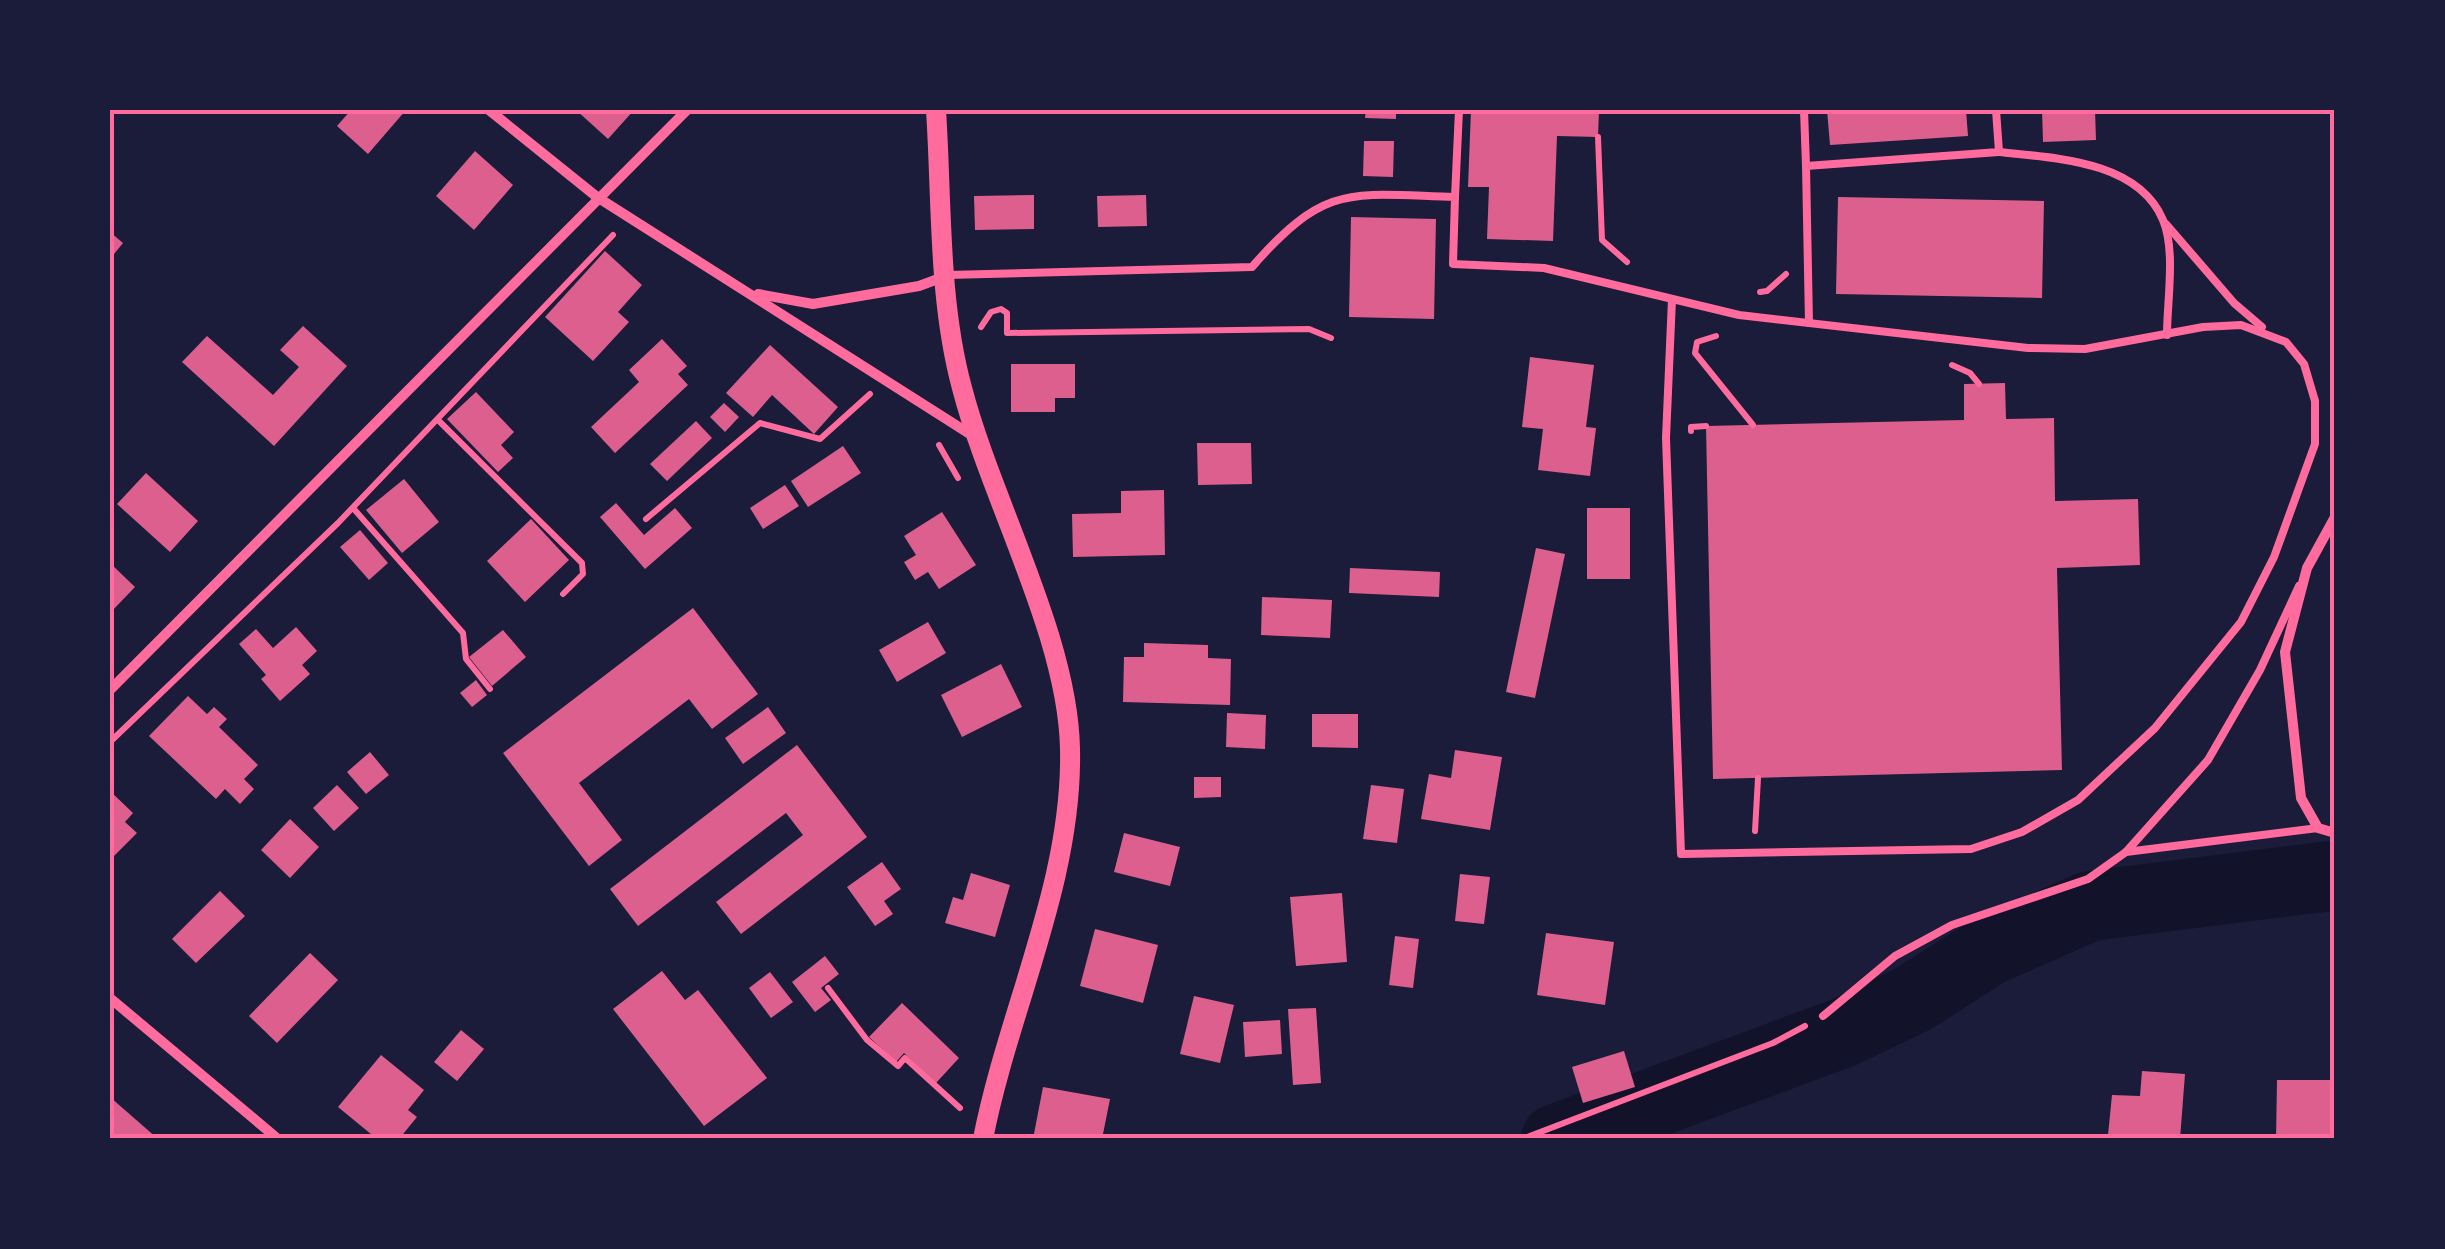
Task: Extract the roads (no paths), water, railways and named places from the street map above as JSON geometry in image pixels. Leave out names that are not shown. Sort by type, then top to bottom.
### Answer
[{"type":"main road","points":[[936,110],[956,366],[1063,688],[1070,748],[1067,815],[1059,856],[1004,1047],[983,1139]]},
{"type":"street","points":[[489,110],[597,197],[752,292],[979,440]]},
{"type":"street","points":[[110,690],[311,492],[597,197],[688,110]]},
{"type":"street","points":[[752,292],[814,304],[920,286],[947,275]]},
{"type":"street","points":[[2335,516],[2307,568],[2286,652],[2301,798],[2318,828],[2335,833]]},
{"type":"street","points":[[110,998],[278,1139]]},
{"type":"lane","points":[[1459,110],[1453,264],[1544,268],[1738,315],[2028,348],[2085,349],[2241,325],[2265,330]]},
{"type":"lane","points":[[1804,110],[1809,323]]},
{"type":"lane","points":[[1996,110],[2000,152]]},
{"type":"lane","points":[[1672,299],[1666,438],[1681,854],[1971,849],[2022,832],[2078,800],[2107,776],[2155,728],[2241,622],[2300,491],[2315,444],[2315,400],[2304,364],[2286,342],[2234,303],[2147,196],[2108,171],[2072,160],[2000,152],[1806,166]]},
{"type":"lane","points":[[947,275],[1252,267],[1304,216],[1338,196],[1456,196]]},
{"type":"lane","points":[[2164,221],[2168,335]]},
{"type":"lane","points":[[1824,1016],[1895,956],[1952,925],[2088,879],[2126,852],[2208,760],[2260,670],[2307,568]]},
{"type":"lane","points":[[2126,852],[2318,828]]},
{"type":"waterway","points":[[1556,1139],[1842,1033],[1913,999],[1988,951],[2090,906],[2331,876]]}]
